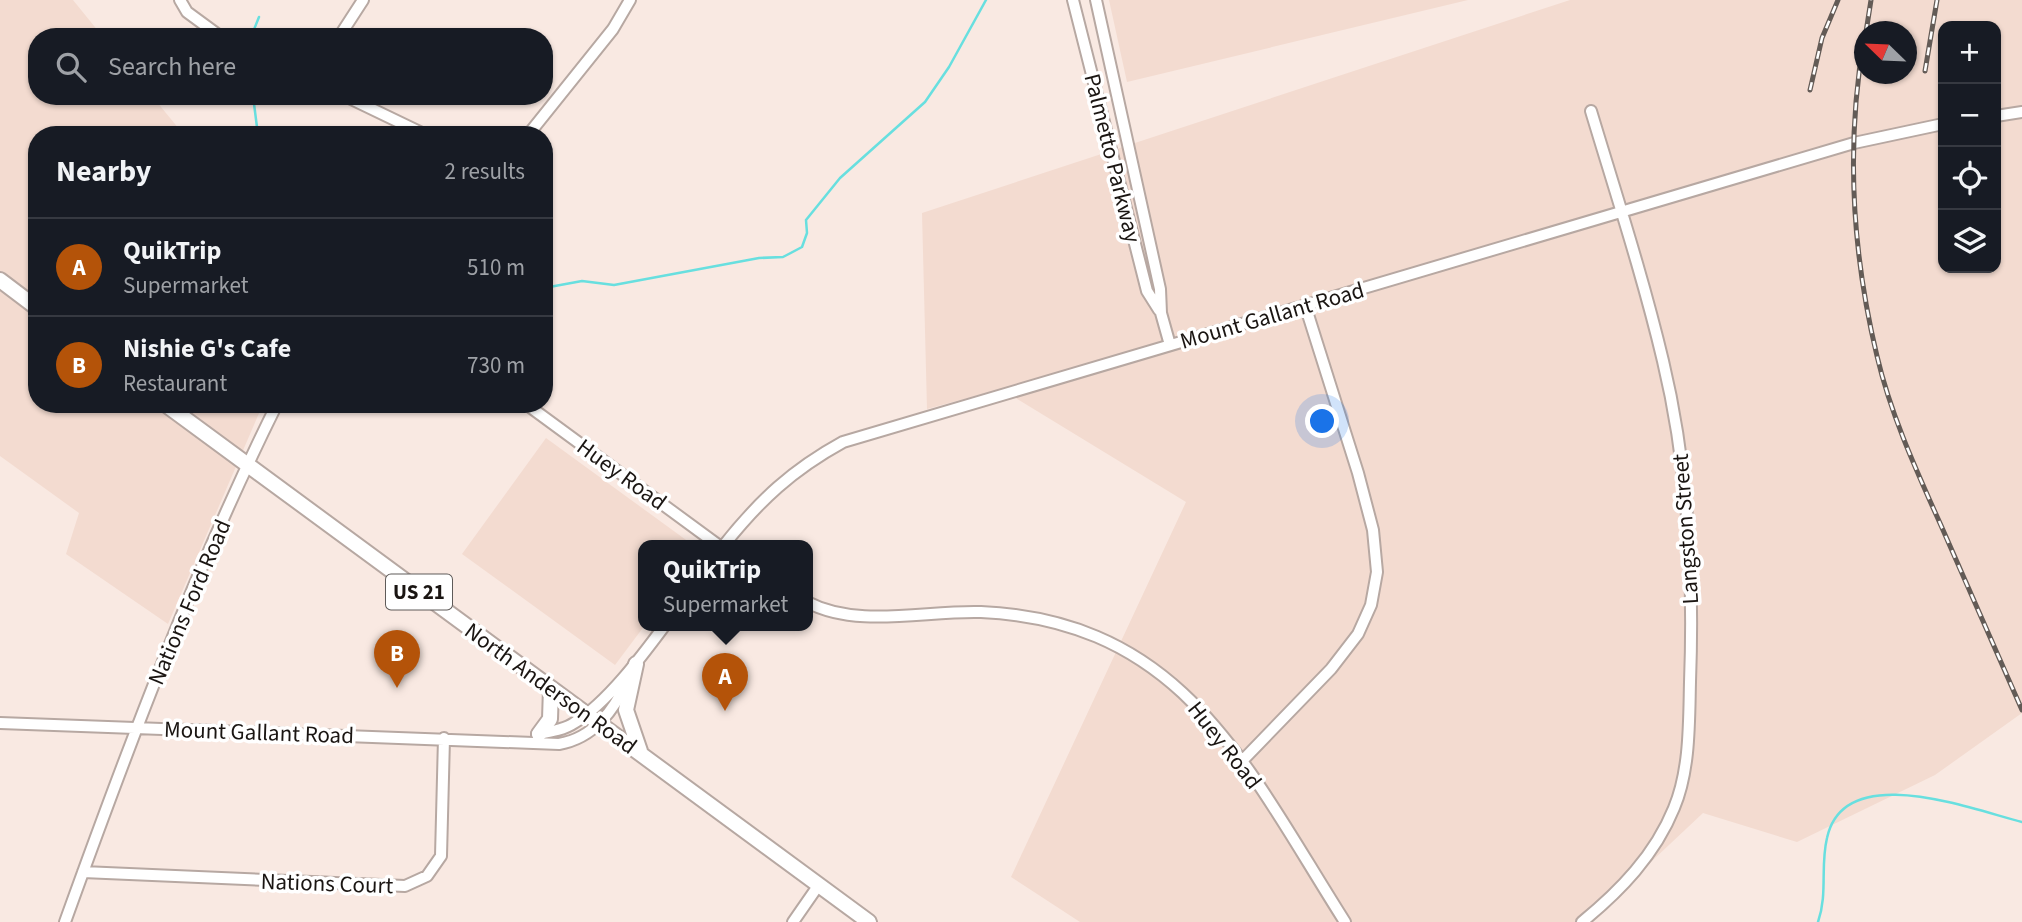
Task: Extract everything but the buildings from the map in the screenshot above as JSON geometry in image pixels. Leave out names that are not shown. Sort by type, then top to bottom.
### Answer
[{"type":"main road","points":[[0,281],[28,301]]},
{"type":"main road","name":"North Anderson Road","points":[[177,413],[869,922]]},
{"type":"main road","points":[[636,664],[626,710],[632,737],[642,756]]},
{"type":"main road","points":[[539,734],[550,719],[551,688]]},
{"type":"street","points":[[180,0],[187,12],[209,28]]},
{"type":"street","points":[[345,28],[363,0]]},
{"type":"street","points":[[553,104],[613,29],[630,0]]},
{"type":"street","name":"Palmetto Parkway","points":[[1073,0],[1147,291],[1161,313]]},
{"type":"street","name":"Palmetto Parkway","points":[[1096,0],[1170,345]]},
{"type":"street","points":[[364,105],[407,126]]},
{"type":"street","points":[[535,126],[552,105]]},
{"type":"street","name":"Langston Street","points":[[1582,922],[1644,861],[1674,808],[1683,772],[1689,723],[1691,600],[1687,509],[1664,363],[1591,111]]},
{"type":"street","points":[[2001,115],[2022,111]]},
{"type":"street","name":"Mount Gallant Road","points":[[728,540],[755,506],[804,463],[843,442],[1854,143],[1938,125]]},
{"type":"street","points":[[1242,761],[1331,669],[1358,634],[1371,605],[1377,572],[1373,530],[1358,473],[1305,305]]},
{"type":"street","name":"Nations Ford Road","points":[[65,922],[137,728],[247,465],[273,413]]},
{"type":"street","name":"Huey Road","points":[[538,413],[711,540]]},
{"type":"street","name":"Huey Road","points":[[813,604],[858,615],[959,611],[1025,614],[1082,630],[1121,648],[1176,686],[1206,714],[1242,761],[1345,922]]},
{"type":"street","name":"Mount Gallant Road","points":[[518,741],[572,725],[586,715],[636,664],[661,631]]},
{"type":"street","name":"Mount Gallant Road","points":[[0,723],[569,742],[586,735],[599,724],[621,696],[636,664]]},
{"type":"street","name":"Nations Court","points":[[83,872],[405,886],[427,876],[441,856],[444,738]]},
{"type":"street","points":[[793,922],[818,886]]},
{"type":"shaded area","points":[[0,0],[73,0],[96,28],[28,28],[28,105],[159,105],[177,126],[28,126],[28,413],[259,413],[168,624],[66,554],[79,513],[0,456]]},
{"type":"shaded area","points":[[1109,0],[1468,0],[1127,82]]},
{"type":"shaded area","points":[[1570,0],[2022,0],[2022,713],[1935,775],[1797,842],[1703,813],[1587,922],[1080,922],[1011,877],[1186,502],[1001,389],[927,409],[922,213]]},
{"type":"shaded area","points":[[546,438],[686,540],[638,540],[638,631],[640,631],[615,665],[462,554]]},
{"type":"waterway","points":[[553,286],[582,281],[614,285],[759,258],[783,257],[802,247],[807,233],[806,220],[840,178],[925,102],[949,67],[986,0]]},
{"type":"waterway","points":[[255,28],[259,17]]},
{"type":"waterway","points":[[254,105],[257,126]]},
{"type":"waterway","points":[[1818,922],[1823,901],[1827,838],[1838,814],[1858,800],[1883,795],[1912,796],[1973,808],[2022,822]]},
{"type":"railway","points":[[1810,90],[1822,38],[1838,0]]},
{"type":"railway","points":[[1868,21],[1871,0]]},
{"type":"railway","points":[[1925,71],[1937,0]]},
{"type":"railway","points":[[1858,84],[1854,198],[1862,277],[1877,356],[1890,401],[1924,488],[2022,710]]},
{"type":"place","name":"Nishie G's Cafe","points":[[397,688]]},
{"type":"place","name":"QuikTrip","points":[[725,711]]}]
